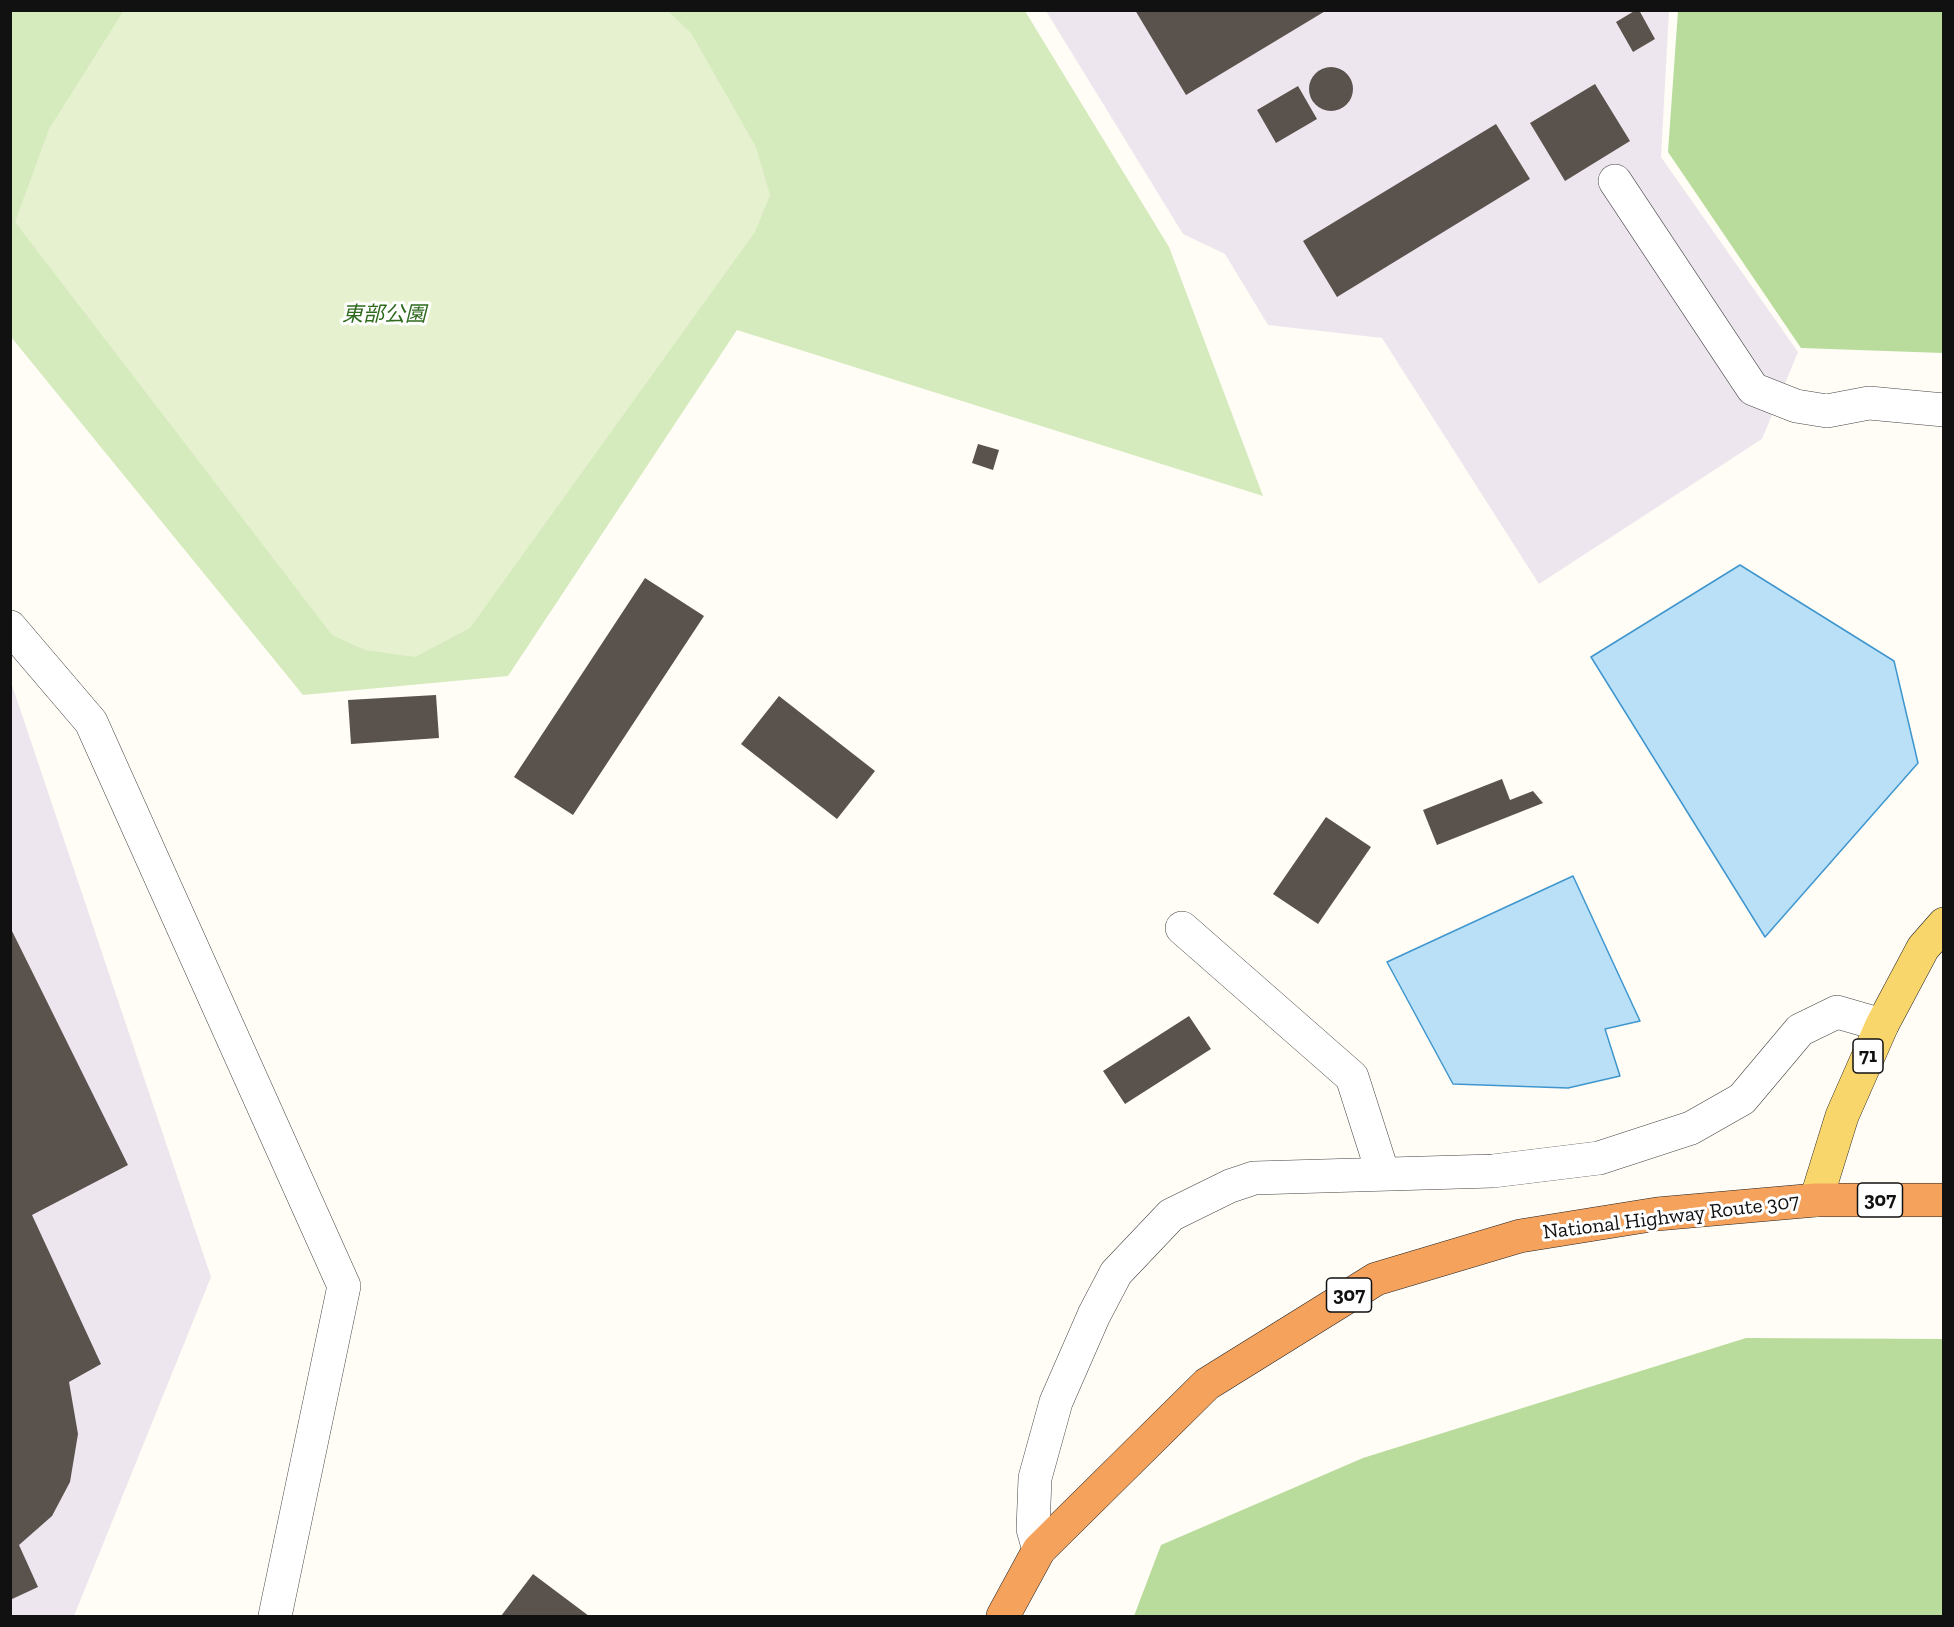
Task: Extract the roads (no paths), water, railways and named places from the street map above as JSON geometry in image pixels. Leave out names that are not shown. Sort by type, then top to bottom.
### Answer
[{"type":"highway","name":"National Highway Route 307","points":[[1003,1617],[1039,1550],[1207,1384],[1376,1279],[1520,1236],[1657,1214],[1816,1200],[1944,1200]]},
{"type":"main road","name":"71","points":[[1816,1200],[1842,1116],[1882,1025],[1923,948],[1944,924]]},
{"type":"street","points":[[1615,182],[1753,389],[1796,406],[1827,411],[1869,403],[1944,410]]},
{"type":"street","points":[[10,627],[91,722],[344,1286],[275,1617]]},
{"type":"street","points":[[1182,928],[1352,1077],[1383,1174]]},
{"type":"street","points":[[1039,1550],[1032,1529],[1035,1478],[1056,1402],[1094,1315],[1116,1273],[1171,1215],[1230,1186],[1254,1178],[1492,1171],[1599,1158],[1691,1128],[1742,1099],[1800,1030],[1837,1012],[1882,1025]]},
{"type":"water","points":[[1740,565],[1894,661],[1918,763],[1765,937],[1591,657]]},
{"type":"water","points":[[1573,876],[1640,1021],[1605,1029],[1620,1076],[1568,1088],[1453,1084],[1387,962]]},
{"type":"park label","name":"東部公園","points":[[384,315]]}]
